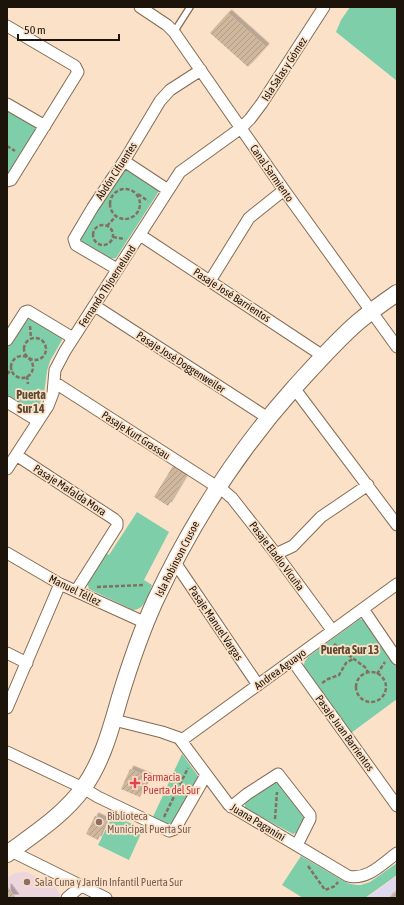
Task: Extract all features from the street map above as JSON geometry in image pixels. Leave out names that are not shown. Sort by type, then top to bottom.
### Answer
[{"type":"street","name":"Canal Sarmiento","points":[[140,7],[167,25],[174,32],[284,190],[397,347]]},
{"type":"street","name":"Isla Salas y Gómez","points":[[241,128],[262,103],[324,7]]},
{"type":"street","points":[[7,26],[75,66],[78,70],[78,74],[11,180],[7,181]]},
{"type":"street","name":"Abdón Cifuentes","points":[[117,269],[76,245],[74,241],[164,95],[201,70]]},
{"type":"street","points":[[7,104],[45,126]]},
{"type":"street","name":"Fernando Thjoernelund","points":[[7,469],[52,398],[55,370],[57,365],[180,172],[241,128]]},
{"type":"street","points":[[124,161],[168,190]]},
{"type":"street","points":[[210,281],[249,218],[284,190]]},
{"type":"street","name":"Pasaje José Barrientos","points":[[140,235],[324,356]]},
{"type":"street","name":"Isla Robinson Crusoe","points":[[9,852],[53,820],[83,788],[99,759],[114,720],[131,664],[146,623],[174,561],[217,486],[268,418],[294,388],[353,327],[397,293]]},
{"type":"street","name":"Pasaje José Doggenweiler","points":[[94,306],[268,418]]},
{"type":"street","points":[[7,340],[25,312],[28,311],[73,338]]},
{"type":"street","name":"Pasaje Kurt Grassau","points":[[54,382],[217,486]]},
{"type":"street","points":[[294,388],[397,524]]},
{"type":"street","points":[[7,402],[38,421]]},
{"type":"street","name":"Pasaje Mafalda Mora","points":[[16,455],[117,522],[117,526],[77,589]]},
{"type":"street","points":[[276,554],[293,546],[321,517],[368,485]]},
{"type":"street","name":"Pasaje Eladio Vicuña","points":[[217,486],[232,498],[276,554],[328,633]]},
{"type":"street","name":"Manuel Téllez","points":[[7,553],[60,584],[77,589],[146,623]]},
{"type":"street","name":"Pasaje Manuel Vargas","points":[[174,561],[258,685]]},
{"type":"street","points":[[7,708],[60,584]]},
{"type":"street","name":"Andrea Aguayo","points":[[182,740],[397,584]]},
{"type":"street","points":[[363,609],[397,659]]},
{"type":"street","points":[[7,654],[27,663]]},
{"type":"street","name":"Pasaje Juan Barrientos","points":[[292,660],[397,806]]},
{"type":"street","points":[[114,720],[166,733],[176,736],[182,740]]},
{"type":"street","name":"Juana Paganini","points":[[182,740],[206,775],[231,807],[344,874],[353,878],[364,876],[397,853]]},
{"type":"street","points":[[7,752],[83,788],[98,797],[172,831],[175,829],[206,775]]},
{"type":"street","points":[[231,807],[247,794],[278,774],[310,815],[310,819],[297,845]]},
{"type":"street","points":[[9,852],[106,898]]},
{"type":"street","points":[[67,898],[80,886]]},
{"type":"lane","points":[[174,32],[190,7]]},
{"type":"path","points":[[112,178],[157,207]]},
{"type":"path","points":[[121,190],[133,191],[140,201],[138,213],[128,219],[123,219],[116,216],[110,206],[110,201],[114,194],[121,190]]},
{"type":"path","points":[[107,226],[113,232],[112,240],[106,245],[98,244],[94,240],[94,232],[99,226],[107,226],[116,216]]},
{"type":"path","points":[[28,358],[20,356],[15,359],[12,364],[14,374],[19,377],[27,376],[31,373],[33,364],[28,358],[23,350],[26,341],[33,337],[41,339],[46,348],[44,355],[36,360],[28,358]]},
{"type":"path","points":[[7,374],[12,369]]},
{"type":"path","points":[[27,376],[28,384]]},
{"type":"path","points":[[77,589],[144,585]]},
{"type":"path","points":[[328,633],[353,659],[366,668],[368,672],[381,676],[386,686],[383,696],[374,702],[364,701],[356,690],[356,684],[359,677],[368,672]]},
{"type":"path","points":[[314,690],[328,679],[339,675],[346,663],[353,659]]},
{"type":"path","points":[[166,813],[180,781],[194,758]]},
{"type":"path","points":[[274,832],[278,774]]},
{"type":"path","points":[[314,855],[308,866],[325,890],[335,886],[344,874]]},
{"type":"shaded area","name":"Sala Cuna y Jardín Infantíl Puerta Sur","points":[[26,872],[55,885],[60,895],[56,898],[7,898],[7,878],[15,873]]},
{"type":"shaded area","points":[[397,876],[397,898],[366,898]]},
{"type":"green space","points":[[350,7],[397,7],[397,81],[336,32],[341,20]]},
{"type":"green space","points":[[7,108],[36,126],[37,129],[7,174]]},
{"type":"green space","points":[[126,168],[159,189],[159,191],[116,258],[108,259],[79,241],[118,175]]},
{"type":"green space","points":[[28,317],[62,337],[62,340],[50,361],[44,394],[37,410],[31,412],[7,398],[7,348]]},
{"type":"green space","points":[[137,512],[169,532],[144,580],[152,585],[147,597],[140,608],[133,610],[89,589],[87,582],[105,552],[109,555]]},
{"type":"green space","points":[[360,619],[366,621],[397,667],[397,699],[351,733],[303,667],[308,657]]},
{"type":"green space","points":[[182,754],[198,776],[198,780],[172,824],[169,825],[152,819]]},
{"type":"green space","points":[[278,780],[306,816],[298,832],[293,834],[245,808],[245,802]]},
{"type":"green space","points":[[113,815],[143,829],[129,860],[98,845]]},
{"type":"green space","points":[[301,856],[347,883],[356,885],[370,882],[397,863],[397,875],[365,898],[303,898],[282,885]]},
{"type":"building","points":[[228,13],[266,47],[248,67],[210,33]]},
{"type":"building","points":[[173,466],[187,474],[168,506],[154,497]]},
{"type":"building","name":"Farmacia Puerta del Sur","points":[[130,769],[149,777],[140,797],[121,789]]},
{"type":"building","points":[[95,816],[106,821],[98,840],[86,834]]},
{"type":"building","points":[[8,887],[16,898],[7,898]]},
{"type":"building","points":[[397,891],[397,898],[388,898]]},
{"type":"place","name":"Farmacia Puerta del Sur","points":[[135,783]]},
{"type":"place","name":"Biblioteca Municipal Puerta Sur","points":[[99,822]]},
{"type":"place","name":"Sala Cuna y Jardín Infantíl Puerta Sur","points":[[27,882]]},
{"type":"district","name":"Puerta Sur 14","points":[[31,402]]},
{"type":"district","name":"Puerta Sur 13","points":[[350,650]]}]
